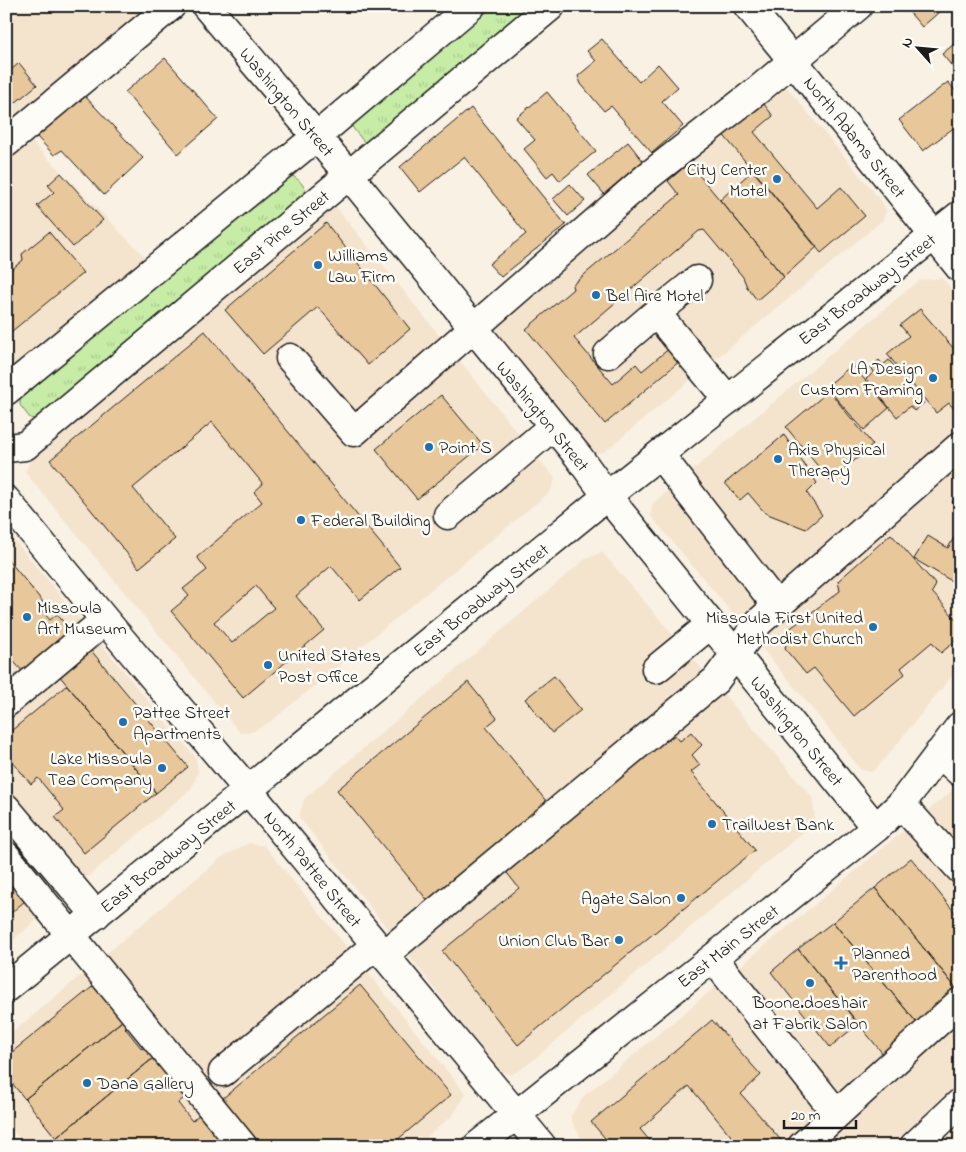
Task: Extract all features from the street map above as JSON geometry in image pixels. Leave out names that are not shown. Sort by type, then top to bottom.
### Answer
[{"type":"street","points":[[6,143],[172,6]]},
{"type":"street","name":"Washington Street","points":[[206,6],[349,176],[552,427],[578,456],[608,496],[876,828]]},
{"type":"street","points":[[6,391],[316,137],[471,6]]},
{"type":"street","name":"East Pine Street","points":[[6,448],[25,446],[551,6]]},
{"type":"street","name":"North Adams Street","points":[[748,6],[960,268]]},
{"type":"street","points":[[290,358],[354,432],[647,177],[858,6]]},
{"type":"street","name":"East Broadway Street","points":[[6,988],[608,496],[960,215]]},
{"type":"street","points":[[608,354],[697,280]]},
{"type":"street","points":[[656,313],[728,400]]},
{"type":"street","points":[[448,515],[552,427]]},
{"type":"street","points":[[223,1072],[380,950],[716,680],[756,625],[960,446]]},
{"type":"street","points":[[660,455],[777,606]]},
{"type":"street","name":"North Pattee Street","points":[[6,500],[542,1146]]},
{"type":"street","points":[[6,703],[104,620]]},
{"type":"street","points":[[656,669],[711,624]]},
{"type":"street","name":"East Main Street","points":[[477,1146],[876,828],[901,804],[960,726]]},
{"type":"street","points":[[940,753],[960,772]]},
{"type":"street","points":[[901,804],[960,869]]},
{"type":"street","points":[[6,808],[96,915]]},
{"type":"street","points":[[6,856],[243,1146]]},
{"type":"street","points":[[713,958],[837,1114]]},
{"type":"street","points":[[802,1146],[960,1002]]},
{"type":"street","points":[[914,1146],[960,1103]]},
{"type":"shaded area","points":[[6,6],[171,6],[21,131],[146,258],[6,373]]},
{"type":"shaded area","points":[[783,83],[883,203],[886,211],[883,220],[604,452],[591,454],[485,317]]},
{"type":"shaded area","points":[[336,207],[555,478],[551,491],[270,722],[252,732],[240,733],[25,472],[32,456],[322,210]]},
{"type":"shaded area","points":[[942,278],[960,300],[960,666],[872,772],[861,770],[651,516],[652,504],[912,286],[921,280]]},
{"type":"shaded area","points":[[6,530],[196,758],[198,773],[191,789],[6,946]]},
{"type":"shaded area","points":[[602,552],[812,797],[815,817],[807,829],[526,1066],[511,1075],[499,1070],[299,817],[304,799],[584,560]]},
{"type":"shaded area","points":[[955,788],[960,794],[960,1146],[588,1146],[580,1136],[570,1117],[584,1096]]},
{"type":"shaded area","points":[[249,843],[265,846],[466,1094],[453,1115],[416,1146],[26,1146],[6,1123],[6,1038],[222,857]]},
{"type":"green space","points":[[494,6],[534,6],[369,142],[364,142],[352,126],[356,120]]},
{"type":"green space","points":[[292,176],[299,180],[304,188],[306,193],[303,198],[38,417],[35,419],[30,418],[20,405],[20,399],[23,396],[287,178]]},
{"type":"building","points":[[817,6],[828,6],[821,12]]},
{"type":"building","points":[[904,6],[946,6],[922,27]]},
{"type":"building","points":[[602,39],[639,82],[658,64],[678,87],[662,101],[683,126],[652,153],[611,106],[604,111],[581,84],[578,76],[596,61],[587,51]]},
{"type":"building","points":[[960,39],[960,76],[942,54]]},
{"type":"building","points":[[165,58],[218,119],[178,154],[125,92]]},
{"type":"building","points":[[19,63],[37,85],[15,103],[6,92],[6,64],[11,70]]},
{"type":"building","points":[[948,82],[960,96],[960,123],[923,151],[899,120]]},
{"type":"building","points":[[547,92],[596,151],[560,181],[553,172],[547,177],[524,149],[535,140],[516,118]]},
{"type":"building","points":[[82,93],[143,158],[104,195],[62,150],[54,155],[36,136]]},
{"type":"building","name":"City Center Motel","points":[[761,100],[773,116],[754,132],[817,208],[841,187],[865,216],[821,253],[721,132]]},
{"type":"building","points":[[471,108],[566,225],[501,277],[489,264],[526,234],[464,157],[420,192],[400,167]]},
{"type":"building","points":[[628,142],[643,161],[604,194],[588,175]]},
{"type":"building","name":"Bel Aire Motel","points":[[689,163],[784,277],[757,300],[747,287],[743,277],[704,230],[699,231],[574,338],[613,384],[636,364],[642,371],[671,347],[681,360],[605,424],[526,329],[573,289],[572,285],[679,195],[668,181]]},
{"type":"building","points":[[753,170],[817,247],[784,277],[720,200]]},
{"type":"building","points":[[61,173],[103,220],[73,247],[37,206],[54,192],[48,185]]},
{"type":"building","points":[[570,184],[585,201],[568,216],[553,199]]},
{"type":"building","name":"Williams Law Firm","points":[[326,223],[410,329],[368,365],[318,307],[263,354],[225,310]]},
{"type":"building","points":[[49,232],[83,273],[6,336],[6,274],[23,260],[22,254]]},
{"type":"building","name":"LA Design Custom Framing","points":[[920,309],[954,349],[960,344],[960,416],[949,403],[936,413],[887,354],[909,336],[900,325]]},
{"type":"building","name":"Federal Building","points":[[205,331],[400,567],[360,600],[331,566],[296,596],[324,630],[243,698],[171,611],[189,596],[183,589],[207,570],[197,557],[262,502],[254,492],[263,484],[212,422],[133,488],[175,539],[139,568],[50,460]],"holes":[[[256,586],[274,608],[232,643],[214,622]]]},
{"type":"building","points":[[879,360],[883,365],[889,360],[924,403],[914,411],[910,406],[897,417],[866,379],[874,372],[871,367]]},
{"type":"building","points":[[852,365],[889,408],[864,430],[826,387]]},
{"type":"building","points":[[829,391],[873,445],[830,481],[786,427]]},
{"type":"building","name":"Point S","points":[[441,395],[483,445],[417,499],[376,449]]},
{"type":"building","name":"Axis Physical Therapy","points":[[784,435],[817,483],[807,493],[822,515],[806,529],[765,513],[748,493],[740,500],[725,483]]},
{"type":"building","points":[[960,492],[960,509],[952,502]]},
{"type":"building","points":[[891,534],[936,585],[932,592],[960,624],[960,637],[941,653],[932,642],[901,668],[905,674],[854,716],[814,668],[806,674],[785,649],[788,630],[840,591],[838,581]]},
{"type":"building","points":[[928,536],[948,548],[955,536],[960,539],[960,586],[914,559]]},
{"type":"building","name":"Missoula Art Museum","points":[[6,557],[43,602],[38,606],[50,620],[57,614],[72,633],[24,673],[6,653]]},
{"type":"building","name":"Pattee Street Apartments","points":[[89,648],[188,767],[156,793],[58,674]]},
{"type":"building","points":[[554,676],[581,710],[552,733],[525,699]]},
{"type":"building","points":[[468,682],[497,718],[486,727],[547,802],[428,901],[337,790]]},
{"type":"building","points":[[67,685],[156,793],[84,853],[55,817],[64,810],[38,778],[31,784],[6,754],[6,735]]},
{"type":"building","points":[[691,732],[702,745],[692,755],[700,765],[691,772],[755,850],[518,1045],[442,951],[519,888],[503,868],[662,737],[666,742],[675,735],[680,741]]},
{"type":"building","points":[[911,858],[960,919],[960,993],[875,888]]},
{"type":"building","points":[[6,870],[32,895],[6,917]]},
{"type":"building","points":[[875,888],[960,993],[922,1029],[833,922]]},
{"type":"building","points":[[833,922],[922,1029],[887,1059],[798,949]]},
{"type":"building","points":[[798,949],[858,1024],[830,1047],[771,972]]},
{"type":"building","points":[[102,979],[127,1017],[25,1099],[6,1076],[6,1057]]},
{"type":"building","points":[[360,985],[451,1095],[390,1146],[288,1146],[286,1144],[284,1146],[252,1146],[217,1103]]},
{"type":"building","points":[[127,1017],[131,1023],[125,1028],[142,1049],[148,1044],[157,1055],[56,1138],[25,1099]]},
{"type":"building","points":[[712,1020],[761,1075],[741,1094],[786,1146],[734,1146],[737,1143],[689,1086],[640,1129],[654,1146],[612,1146],[591,1122]]},
{"type":"building","points":[[157,1055],[190,1093],[178,1103],[192,1121],[204,1110],[227,1137],[217,1146],[63,1146],[56,1138]]},
{"type":"building","points":[[825,1138],[832,1146],[816,1146]]},
{"type":"place","name":"City Center Motel","points":[[777,179]]},
{"type":"place","name":"Williams Law Firm","points":[[318,265]]},
{"type":"place","name":"Bel Aire Motel","points":[[596,295]]},
{"type":"place","name":"LA Design Custom Framing","points":[[933,378]]},
{"type":"place","name":"Point S","points":[[429,447]]},
{"type":"place","name":"Axis Physical Therapy","points":[[778,459]]},
{"type":"place","name":"Federal Building","points":[[301,520]]},
{"type":"place","name":"Missoula Art Museum","points":[[27,617]]},
{"type":"place","name":"Missoula First United Methodist Church","points":[[873,627]]},
{"type":"place","name":"United States Post Office","points":[[268,665]]},
{"type":"place","name":"Pattee Street Apartments","points":[[123,722]]},
{"type":"place","name":"Lake Missoula Tea Company","points":[[162,768]]},
{"type":"place","name":"TrailWest Bank","points":[[712,824]]},
{"type":"place","name":"Agate Salon","points":[[681,898]]},
{"type":"place","name":"Union Club Bar","points":[[619,940]]},
{"type":"place","name":"Planned Parenthood","points":[[841,963]]},
{"type":"place","name":"Boone.doeshair at Fabrik Salon","points":[[810,983]]},
{"type":"place","name":"Dana Gallery","points":[[87,1083]]}]
